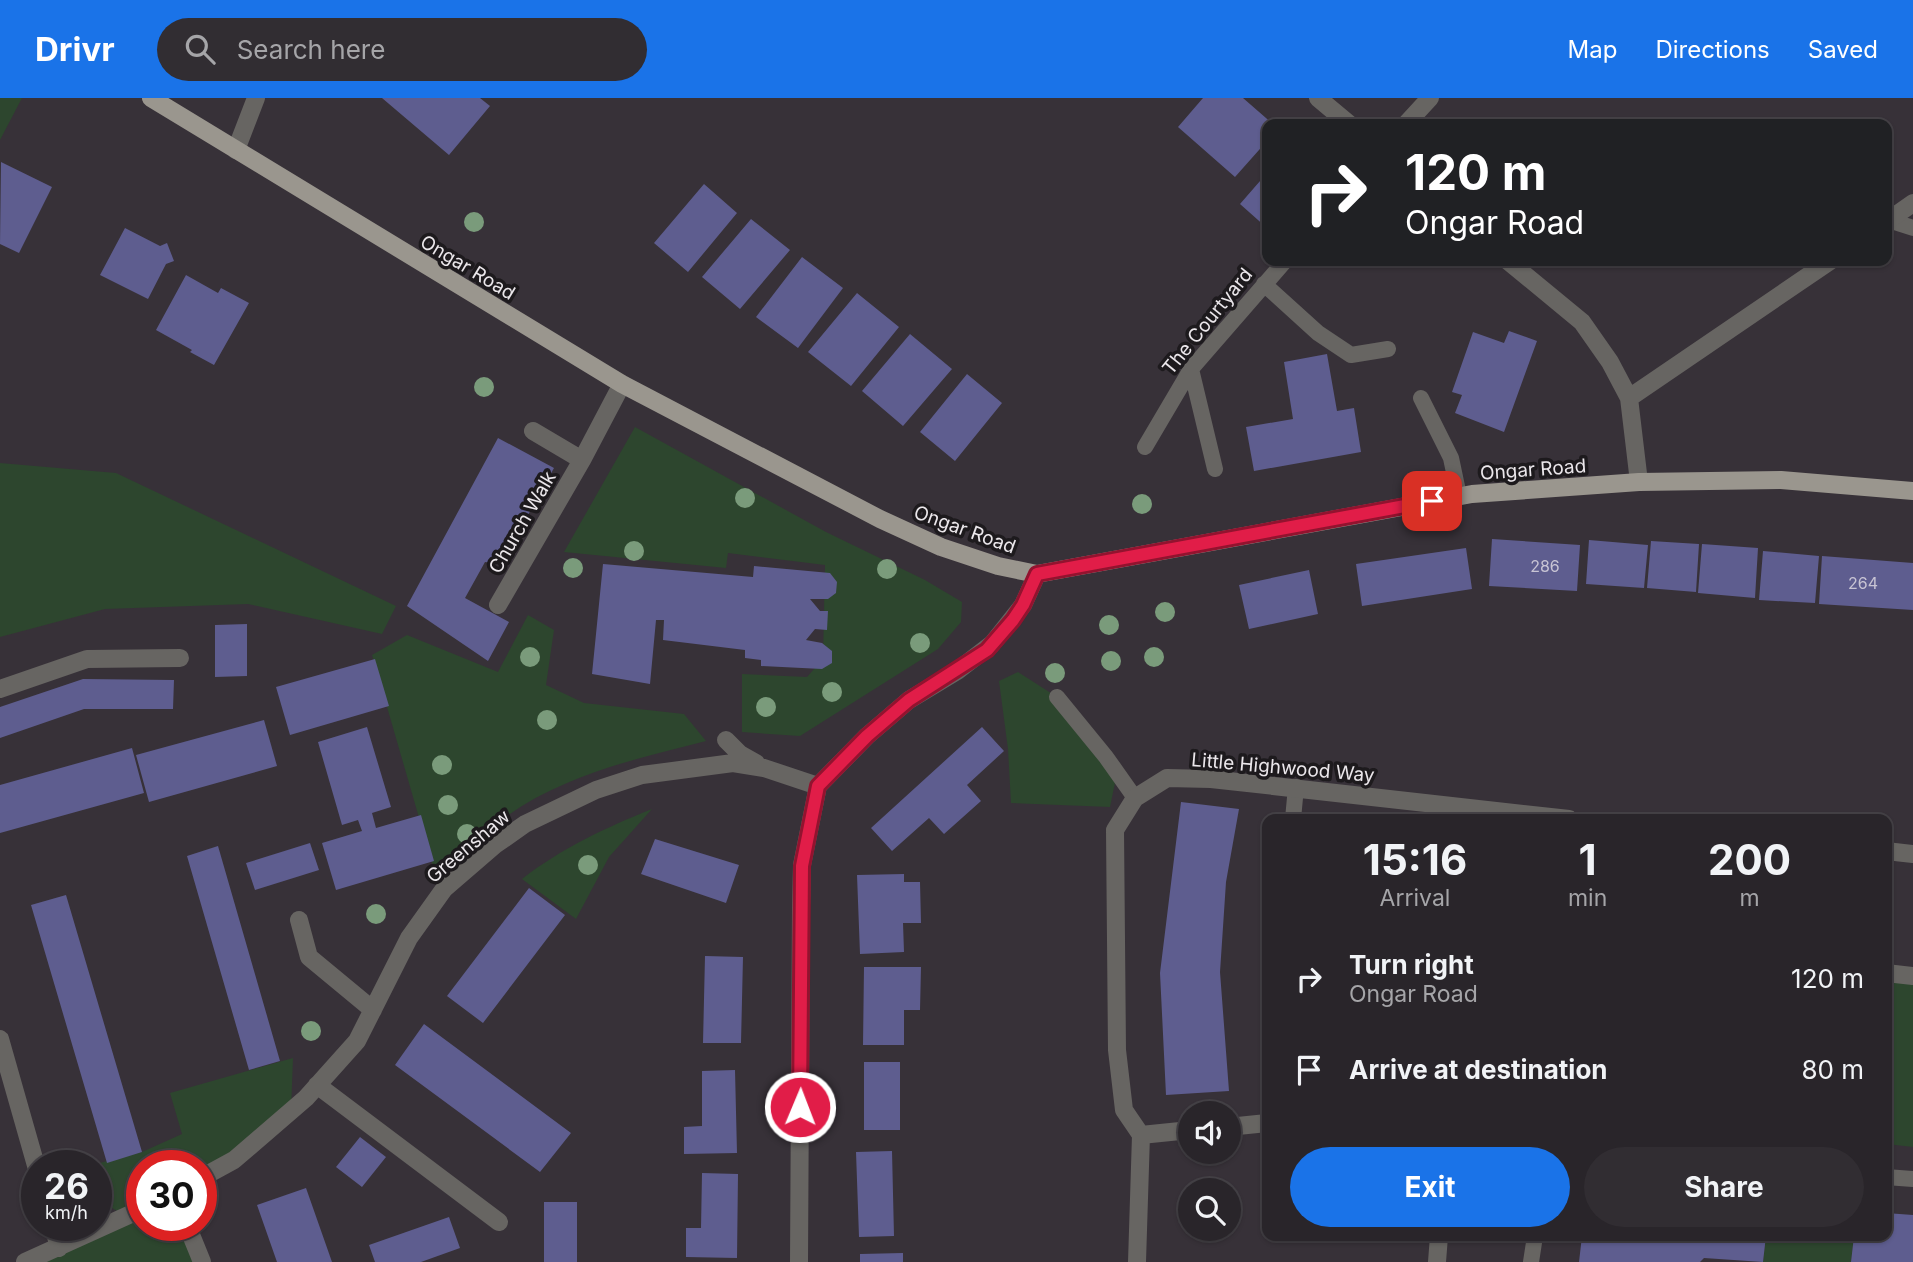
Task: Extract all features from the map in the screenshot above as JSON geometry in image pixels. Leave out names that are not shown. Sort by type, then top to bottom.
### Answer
[{"type":"main road","name":"Ongar Road","points":[[152,98],[622,384],[892,525],[941,547],[998,566],[1037,574],[1459,496],[1639,482],[1781,480],[1913,491]]},
{"type":"street","points":[[236,150],[256,98]]},
{"type":"street","points":[[1318,98],[1343,119]]},
{"type":"street","points":[[1411,119],[1430,98]]},
{"type":"street","points":[[1892,218],[1913,203]]},
{"type":"street","points":[[1514,266],[1582,321],[1610,362],[1629,398],[1639,482]]},
{"type":"street","points":[[1629,398],[1823,266]]},
{"type":"street","name":"Church Walk","points":[[498,605],[582,460],[622,384]]},
{"type":"street","name":"Church Walk","points":[[533,431],[582,460]]},
{"type":"street","points":[[799,1262],[802,866],[818,786],[867,736],[909,700],[987,650],[1023,605],[1037,574]]},
{"type":"street","points":[[0,689],[88,659],[180,658]]},
{"type":"street","name":"Greenshaw","points":[[217,1169],[234,1160],[306,1098],[357,1041],[409,938],[444,889],[495,845],[525,824],[596,790],[642,775],[733,763],[764,768],[818,786]]},
{"type":"street","name":"Little Highwood Way","points":[[1141,1135],[1124,1110],[1117,1050],[1115,830],[1135,798],[1167,778],[1211,779],[1476,813]]},
{"type":"street","points":[[1892,852],[1913,854]]},
{"type":"street","points":[[299,920],[309,957],[373,1010]]},
{"type":"street","points":[[1892,974],[1913,976]]},
{"type":"street","points":[[0,1039],[32,1150]]},
{"type":"street","points":[[317,1085],[499,1222]]},
{"type":"street","points":[[1241,1126],[1262,1124]]},
{"type":"street","points":[[1137,1262],[1141,1135],[1178,1131]]},
{"type":"street","points":[[25,1262],[126,1217]]},
{"type":"street","points":[[57,1241],[59,1248]]},
{"type":"street","points":[[193,1241],[202,1262]]},
{"type":"street","points":[[1437,1262],[1439,1241]]},
{"type":"lane","points":[[1892,222],[1913,228]]},
{"type":"lane","name":"The Courtyard","points":[[1144,447],[1191,369],[1280,266]]},
{"type":"lane","points":[[1264,284],[1318,333],[1351,355],[1388,349]]},
{"type":"lane","points":[[1191,369],[1215,469]]},
{"type":"lane","points":[[1421,398],[1451,458],[1459,496]]},
{"type":"lane","points":[[1057,697],[1106,757],[1135,798]]},
{"type":"lane","points":[[1293,814],[1296,788]]},
{"type":"lane","points":[[1892,1177],[1913,1179]]},
{"type":"lane","points":[[1531,1262],[1534,1241]]},
{"type":"green space","points":[[0,98],[22,98],[0,140]]},
{"type":"green space","points":[[635,427],[826,532],[925,580],[962,602],[961,622],[938,649],[800,736],[742,732],[742,674],[807,677],[823,659],[825,565],[728,553],[726,568],[564,552]]},
{"type":"green space","points":[[0,463],[116,473],[396,606],[382,634],[248,604],[105,609],[0,637]]},
{"type":"green space","points":[[528,615],[554,630],[546,685],[584,703],[684,714],[706,741],[598,771],[547,792],[500,821],[437,880],[372,655],[407,635],[498,672]]},
{"type":"green space","points":[[1018,672],[1057,697],[1117,773],[1110,807],[1011,803],[1008,749],[999,681]]},
{"type":"green space","points":[[652,809],[609,857],[576,919],[522,879],[584,840]]},
{"type":"green space","points":[[1892,974],[1913,976],[1913,1147],[1892,1145]]},
{"type":"green space","points":[[293,1058],[291,1111],[217,1166],[217,1150],[146,1150],[182,1134],[170,1093]]},
{"type":"green space","points":[[126,1156],[126,1241],[193,1241],[202,1262],[25,1262],[71,1241],[112,1241],[112,1222],[125,1216],[112,1208],[112,1160]]},
{"type":"green space","points":[[1765,1241],[1853,1241],[1851,1262],[1763,1262]]},
{"type":"building","points":[[382,98],[480,98],[490,106],[449,155]]},
{"type":"building","points":[[1203,98],[1243,98],[1267,119],[1262,119],[1262,147],[1235,177],[1178,127]]},
{"type":"building","points":[[1,162],[52,187],[19,253],[0,244]]},
{"type":"building","points":[[1262,179],[1262,224],[1240,204]]},
{"type":"building","points":[[704,184],[737,213],[688,272],[654,243]]},
{"type":"building","points":[[751,219],[790,250],[740,309],[702,277]]},
{"type":"building","points":[[125,228],[160,246],[167,243],[174,261],[166,264],[148,299],[100,275]]},
{"type":"building","points":[[802,257],[843,288],[798,348],[756,317]]},
{"type":"building","points":[[186,275],[218,293],[221,288],[249,303],[214,365],[156,330]]},
{"type":"building","points":[[857,293],[899,327],[851,386],[808,352]]},
{"type":"building","points":[[1509,331],[1537,341],[1504,432],[1455,413],[1462,395],[1452,392],[1473,332],[1504,343]]},
{"type":"building","points":[[910,334],[952,369],[903,426],[862,391]]},
{"type":"building","points":[[1327,354],[1337,411],[1354,408],[1361,452],[1254,471],[1246,427],[1293,419],[1284,362]]},
{"type":"building","points":[[967,374],[1002,403],[955,461],[920,432]]},
{"type":"building","points":[[498,438],[554,468],[501,564],[485,562],[465,598],[509,622],[488,661],[407,606]]},
{"type":"building","points":[[1492,539],[1580,545],[1577,591],[1489,586]]},
{"type":"building","points":[[1589,540],[1648,545],[1644,588],[1586,584]]},
{"type":"building","points":[[1651,541],[1699,544],[1696,592],[1647,588]]},
{"type":"building","points":[[1702,544],[1758,548],[1755,598],[1698,593]]},
{"type":"building","points":[[1466,548],[1472,589],[1362,606],[1356,564]]},
{"type":"building","points":[[1763,551],[1819,556],[1815,603],[1759,600]]},
{"type":"building","points":[[1822,556],[1913,563],[1913,610],[1819,604]]},
{"type":"building","points":[[603,564],[753,577],[754,566],[830,573],[837,582],[836,593],[828,599],[810,599],[820,611],[828,611],[827,630],[815,629],[806,640],[822,643],[832,651],[832,663],[822,669],[761,666],[761,660],[745,658],[745,650],[663,640],[664,620],[656,620],[650,684],[592,674]]},
{"type":"building","points":[[1309,570],[1318,614],[1249,629],[1239,585]]},
{"type":"building","points":[[247,624],[247,676],[215,677],[215,625]]},
{"type":"building","points":[[375,659],[389,706],[290,735],[276,687]]},
{"type":"building","points":[[83,679],[174,680],[173,709],[84,709],[0,738],[0,707]]},
{"type":"building","points":[[264,720],[277,766],[149,802],[136,755]]},
{"type":"building","points":[[367,727],[391,807],[372,813],[376,828],[421,815],[434,861],[336,890],[322,843],[362,831],[358,820],[342,825],[318,742]]},
{"type":"building","points":[[982,727],[1004,751],[967,785],[981,801],[944,834],[929,818],[892,851],[871,828]]},
{"type":"building","points":[[132,748],[144,793],[0,833],[0,785]]},
{"type":"building","points":[[1181,802],[1239,809],[1226,882],[1220,972],[1229,1091],[1166,1095],[1160,973]]},
{"type":"building","points":[[655,839],[739,865],[726,903],[641,874]]},
{"type":"building","points":[[310,843],[319,870],[255,890],[246,863]]},
{"type":"building","points":[[218,846],[280,1061],[249,1070],[187,856]]},
{"type":"building","points":[[904,874],[904,882],[920,882],[921,923],[903,923],[904,952],[860,954],[857,875]]},
{"type":"building","points":[[529,888],[565,915],[483,1023],[447,996]]},
{"type":"building","points":[[66,895],[141,1150],[126,1150],[126,1157],[112,1161],[112,1150],[103,1150],[31,905]]},
{"type":"building","points":[[705,956],[743,957],[741,1043],[703,1043]]},
{"type":"building","points":[[864,967],[921,967],[920,1010],[904,1010],[904,1045],[863,1045]]},
{"type":"building","points":[[424,1024],[571,1133],[540,1172],[395,1065]]},
{"type":"building","points":[[864,1062],[900,1062],[900,1130],[864,1130]]},
{"type":"building","points":[[735,1070],[737,1153],[684,1154],[684,1127],[702,1126],[702,1071]]},
{"type":"building","points":[[360,1137],[386,1157],[362,1187],[336,1167]]},
{"type":"building","points":[[892,1151],[894,1236],[859,1237],[856,1152]]},
{"type":"building","points":[[702,1173],[738,1174],[737,1258],[686,1257],[686,1228],[701,1228]]},
{"type":"building","points":[[306,1188],[332,1262],[277,1262],[257,1205]]},
{"type":"building","points":[[544,1202],[577,1202],[577,1262],[544,1262]]},
{"type":"building","points":[[1892,1213],[1913,1215],[1913,1262],[1851,1262],[1853,1241],[1892,1241]]},
{"type":"building","points":[[449,1217],[460,1248],[421,1262],[375,1262],[369,1245]]},
{"type":"building","points":[[1581,1241],[1765,1241],[1763,1262],[1704,1258],[1700,1262],[1579,1262]]},
{"type":"building","points":[[903,1253],[903,1262],[860,1262],[860,1254]]},
{"type":"route","points":[[800,1107],[802,866],[808,830],[818,786],[867,736],[909,700],[987,650],[1023,605],[1037,574],[1432,501]]}]
